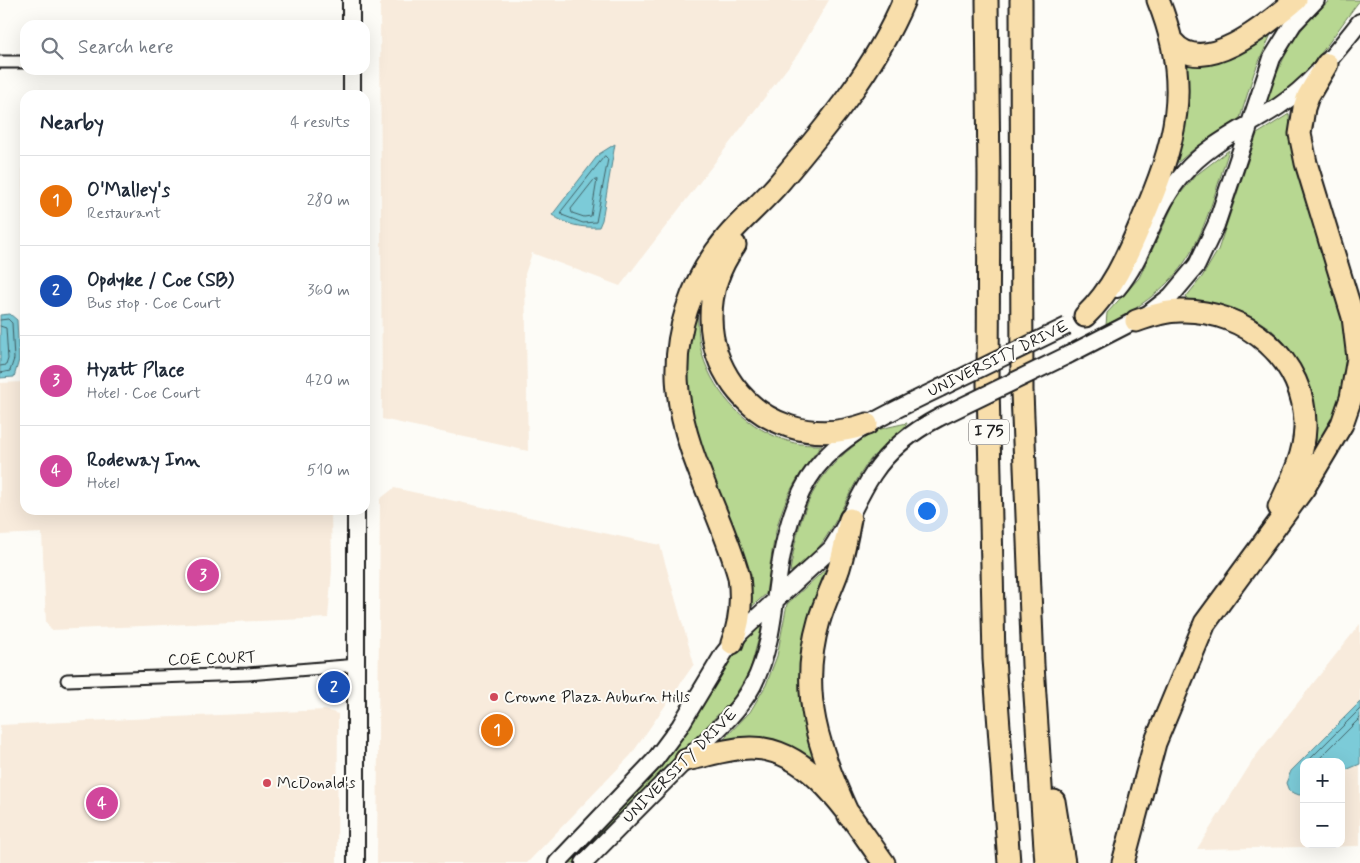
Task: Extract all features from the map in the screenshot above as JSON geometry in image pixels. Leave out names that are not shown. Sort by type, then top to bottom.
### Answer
[{"type":"highway","points":[[867,424],[841,432],[827,433],[786,426],[762,414],[742,398],[721,364],[711,325],[712,301],[718,277],[729,254],[777,185],[849,96],[879,50],[904,0]]},
{"type":"highway","name":"I 75","points":[[987,0],[989,175],[988,384],[994,659],[1010,863]]},
{"type":"highway","name":"I 75","points":[[1021,0],[1022,392],[1033,665],[1046,863]]},
{"type":"highway","points":[[1076,321],[1104,296],[1120,272],[1168,156],[1175,129],[1177,100],[1172,42],[1158,0]]},
{"type":"highway","points":[[1172,42],[1181,51],[1194,55],[1214,52],[1258,31],[1296,0]]},
{"type":"highway","points":[[1123,863],[1155,743],[1205,622],[1260,545],[1304,488],[1335,437],[1347,411],[1356,378],[1357,344],[1354,317],[1306,163],[1300,134],[1306,102],[1327,64]]},
{"type":"highway","points":[[732,643],[737,631],[740,613],[739,577],[686,432],[678,389],[677,360],[687,306],[704,268],[728,236],[777,185]]},
{"type":"highway","points":[[1136,321],[1159,314],[1180,311],[1222,317],[1247,328],[1264,339],[1278,353],[1293,376],[1304,413],[1302,454],[1260,545]]},
{"type":"highway","points":[[849,816],[827,768],[820,745],[813,713],[811,685],[812,653],[818,624],[839,568],[850,520]]},
{"type":"highway","points":[[1033,665],[1064,863]]},
{"type":"highway","points":[[686,760],[736,749],[750,748],[774,751],[794,760],[811,772],[849,816],[884,863]]},
{"type":"main road","points":[[351,0],[352,20]]},
{"type":"main road","name":"UNIVERSITY DRIVE","points":[[557,863],[654,761],[680,726],[732,643],[822,558],[850,520],[866,486],[882,462],[903,440],[940,417],[1136,321],[1171,296],[1188,277],[1204,253],[1216,225],[1267,70],[1279,45],[1293,24],[1316,0]]},
{"type":"main road","name":"UNIVERSITY DRIVE","points":[[584,863],[731,716],[752,686],[766,652],[785,535],[794,506],[822,460],[837,445],[867,424],[1076,321],[1108,299],[1127,278],[1166,199],[1182,174],[1201,156],[1295,94],[1327,64],[1360,22]]},
{"type":"main road","points":[[352,75],[352,90]]},
{"type":"main road","points":[[356,515],[358,665],[356,863]]},
{"type":"street","points":[[0,62],[20,62]]},
{"type":"street","name":"COE COURT","points":[[66,680],[248,674],[358,665]]},
{"type":"shaded area","points":[[380,0],[829,0],[798,54],[620,286],[532,253],[525,274],[528,451],[382,419]]},
{"type":"shaded area","points":[[20,382],[20,515],[331,515],[332,570],[328,618],[51,630],[46,622],[42,533],[0,535],[0,383]]},
{"type":"shaded area","points":[[394,488],[660,545],[694,664],[631,755],[527,863],[377,863],[380,499]]},
{"type":"shaded area","points":[[1360,624],[1360,846],[1345,846],[1345,758],[1300,758],[1300,847],[1197,849],[1255,757]]},
{"type":"shaded area","points":[[325,710],[338,714],[337,863],[0,863],[0,725]]},
{"type":"green space","points":[[1330,0],[1360,0],[1305,72],[1279,96],[1266,103],[1283,59],[1290,47],[1307,23]]},
{"type":"green space","points":[[1272,32],[1254,73],[1240,118],[1195,148],[1175,165],[1184,66],[1205,62]]},
{"type":"green space","points":[[1289,114],[1292,150],[1341,306],[1348,357],[1338,408],[1320,444],[1316,441],[1314,412],[1308,385],[1298,362],[1284,342],[1266,326],[1244,313],[1218,304],[1188,300],[1186,297],[1202,277],[1218,250],[1257,134]]},
{"type":"green space","points":[[1229,150],[1201,232],[1190,254],[1159,291],[1136,308],[1106,325],[1107,313],[1139,278],[1176,199],[1195,176]]},
{"type":"green space","points":[[697,308],[702,354],[715,384],[725,398],[748,420],[776,437],[799,444],[822,445],[807,464],[787,498],[776,532],[766,594],[749,609],[689,422],[683,368]]},
{"type":"green space","points":[[907,423],[870,460],[827,536],[804,562],[790,572],[802,517],[817,486],[827,472],[840,458],[871,433]]},
{"type":"green space","points":[[829,566],[820,591],[817,762],[813,765],[720,743],[750,712],[766,685],[777,656],[787,604]]},
{"type":"green space","points":[[762,626],[750,670],[733,699],[574,863],[568,863],[664,762],[685,732],[726,665],[750,636]]},
{"type":"water","points":[[615,144],[602,220],[599,227],[574,225],[552,215],[599,154]]},
{"type":"water","points":[[10,314],[17,320],[19,360],[14,377],[0,378],[0,315]]},
{"type":"water","points":[[1360,702],[1360,764],[1345,770],[1345,758],[1304,758]]},
{"type":"water","points":[[1300,762],[1300,795],[1289,791],[1286,783],[1291,771]]},
{"type":"place","name":"Hyatt Place","points":[[203,575]]},
{"type":"place","name":"Opdyke / Coe (SB)","points":[[334,687]]},
{"type":"place","name":"Crowne Plaza Auburn Hills","points":[[494,697]]},
{"type":"place","name":"O'Malley's","points":[[497,730]]},
{"type":"place","name":"McDonald's","points":[[267,783]]},
{"type":"place","name":"Rodeway Inn","points":[[102,803]]}]
